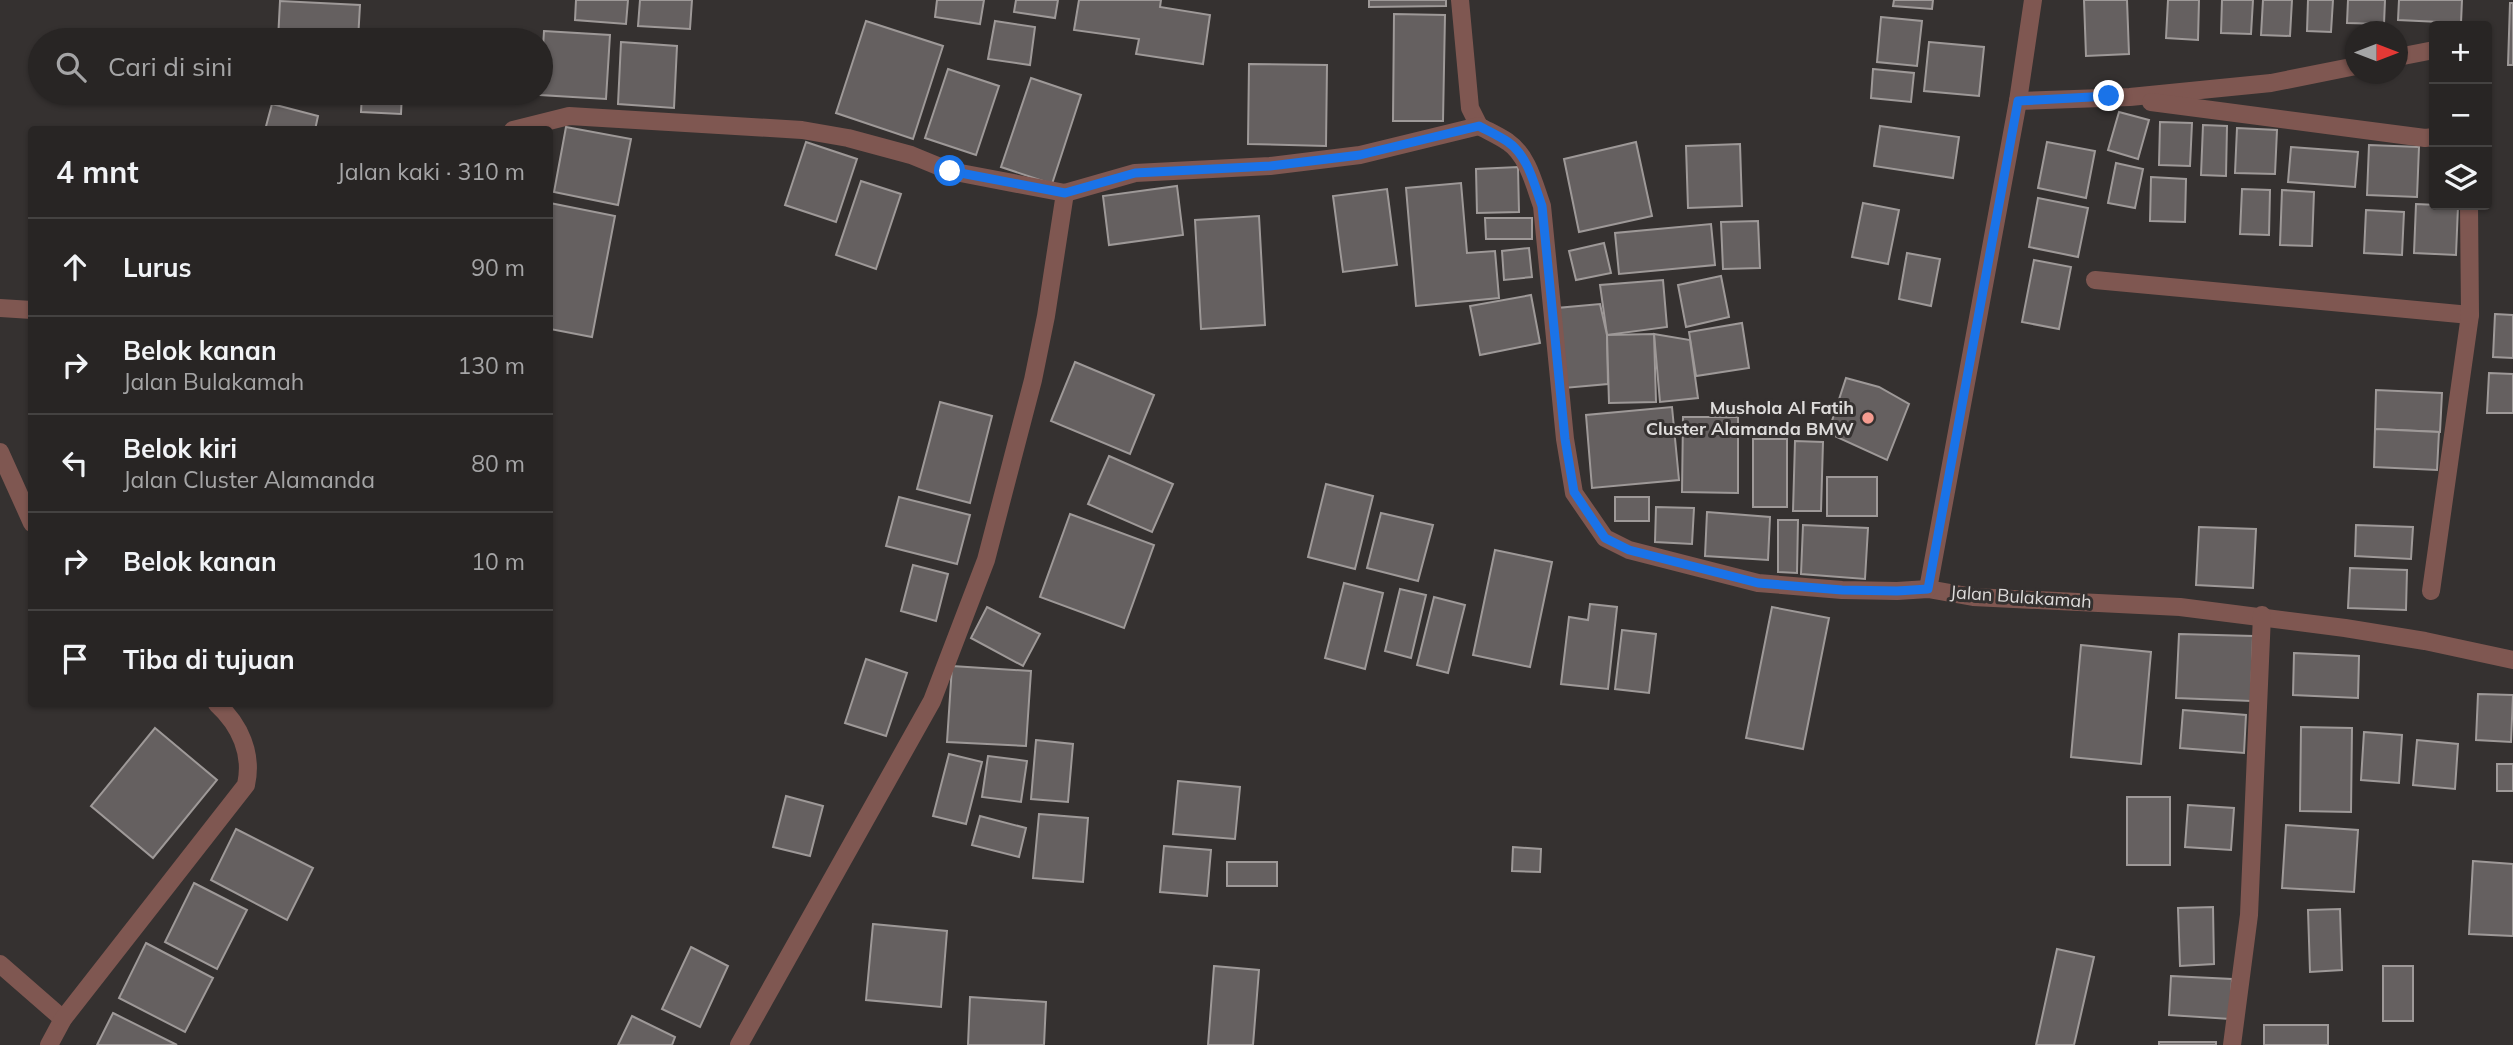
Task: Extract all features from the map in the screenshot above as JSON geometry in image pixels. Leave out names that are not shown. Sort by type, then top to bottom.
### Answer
[{"type":"street","points":[[551,125],[569,116],[582,116],[802,130],[848,138],[911,155],[950,171],[1065,193],[1135,173],[1270,166],[1360,155],[1479,126],[1470,108],[1460,0]]},
{"type":"street","points":[[1928,589],[2018,101],[2034,0]]},
{"type":"street","points":[[2408,55],[2429,51]]},
{"type":"street","points":[[2018,101],[2130,97],[2271,83],[2345,68]]},
{"type":"street","points":[[2109,96],[2429,138]]},
{"type":"street","name":"Jalan Bulakamah","points":[[1479,126],[1517,149],[1530,172],[1542,206],[1565,439],[1574,492],[1605,538],[1629,550],[1758,583],[1842,590],[1928,589],[1973,597],[2179,607],[2262,615],[2425,641],[2513,660]]},
{"type":"street","points":[[739,1045],[937,689],[986,560],[1030,393],[1046,317],[1065,193]]},
{"type":"street","points":[[2431,591],[2470,315],[2469,210]]},
{"type":"street","points":[[2095,279],[2470,315]]},
{"type":"street","points":[[0,308],[28,310]]},
{"type":"street","points":[[0,452],[28,514]]},
{"type":"street","points":[[2232,1045],[2249,915],[2262,615]]},
{"type":"street","points":[[49,1045],[63,1019],[246,785],[250,769],[247,749],[230,716],[220,707]]},
{"type":"street","points":[[0,964],[63,1019]]},
{"type":"building","points":[[576,0],[628,0],[626,24],[575,20]]},
{"type":"building","points":[[640,0],[692,0],[690,29],[638,26]]},
{"type":"building","points":[[937,0],[984,0],[980,24],[935,17]]},
{"type":"building","points":[[1016,0],[1058,0],[1055,18],[1014,12]]},
{"type":"building","points":[[1079,0],[1161,0],[1160,7],[1210,15],[1203,64],[1136,54],[1139,39],[1074,30]]},
{"type":"building","points":[[1369,0],[1446,0],[1446,6],[1369,7]]},
{"type":"building","points":[[1894,0],[1933,0],[1932,9],[1893,6]]},
{"type":"building","points":[[2084,0],[2127,0],[2129,54],[2086,56]]},
{"type":"building","points":[[2168,0],[2199,0],[2198,40],[2166,38]]},
{"type":"building","points":[[2222,0],[2253,0],[2251,34],[2221,33]]},
{"type":"building","points":[[2263,0],[2292,0],[2290,36],[2261,35]]},
{"type":"building","points":[[2308,0],[2333,0],[2331,32],[2307,31]]},
{"type":"building","points":[[2348,0],[2385,0],[2384,21],[2347,21]]},
{"type":"building","points":[[2399,0],[2462,0],[2461,21],[2398,20]]},
{"type":"building","points":[[280,1],[360,5],[359,28],[279,28]]},
{"type":"building","points":[[2510,3],[2513,3],[2513,65],[2508,65]]},
{"type":"building","points":[[1394,14],[1445,15],[1443,121],[1393,121]]},
{"type":"building","points":[[1881,17],[1922,21],[1917,66],[1877,62]]},
{"type":"building","points":[[866,21],[943,46],[913,139],[836,113]]},
{"type":"building","points":[[995,21],[1035,27],[1030,65],[988,59]]},
{"type":"building","points":[[553,32],[610,35],[606,99],[553,96]]},
{"type":"building","points":[[621,42],[677,46],[674,108],[618,104]]},
{"type":"building","points":[[1929,42],[1984,47],[1979,96],[1924,91]]},
{"type":"building","points":[[1249,64],[1327,65],[1326,146],[1248,144]]},
{"type":"building","points":[[948,69],[999,86],[976,155],[925,138]]},
{"type":"building","points":[[1873,69],[1914,73],[1911,102],[1871,98]]},
{"type":"building","points":[[1031,78],[1081,95],[1052,184],[1001,167]]},
{"type":"building","points":[[272,105],[318,116],[316,126],[266,126]]},
{"type":"building","points":[[361,105],[401,105],[401,114],[361,112]]},
{"type":"building","points":[[2119,112],[2149,120],[2138,159],[2108,150]]},
{"type":"building","points":[[2160,122],[2192,123],[2190,166],[2159,165]]},
{"type":"building","points":[[2203,125],[2227,126],[2226,176],[2201,175]]},
{"type":"building","points":[[1880,126],[1959,137],[1953,178],[1874,166]]},
{"type":"building","points":[[566,127],[631,139],[618,205],[554,192]]},
{"type":"building","points":[[2237,128],[2277,130],[2275,174],[2235,173]]},
{"type":"building","points":[[806,142],[857,159],[836,222],[785,205]]},
{"type":"building","points":[[1636,142],[1652,216],[1579,232],[1564,159]]},
{"type":"building","points":[[2047,142],[2095,151],[2086,198],[2038,188]]},
{"type":"building","points":[[1740,144],[1742,206],[1688,208],[1686,146]]},
{"type":"building","points":[[2369,145],[2419,147],[2417,197],[2367,195]]},
{"type":"building","points":[[2291,147],[2358,152],[2355,187],[2288,182]]},
{"type":"building","points":[[2116,163],[2143,169],[2135,208],[2108,203]]},
{"type":"building","points":[[1518,167],[1519,212],[1477,213],[1476,169]]},
{"type":"building","points":[[2151,177],[2186,179],[2185,222],[2150,221]]},
{"type":"building","points":[[861,181],[901,194],[876,269],[836,255]]},
{"type":"building","points":[[1461,183],[1467,253],[1495,251],[1499,298],[1416,306],[1406,188]]},
{"type":"building","points":[[1177,186],[1183,235],[1109,245],[1103,196]]},
{"type":"building","points":[[1387,189],[1397,265],[1343,272],[1333,196]]},
{"type":"building","points":[[2242,189],[2270,190],[2269,235],[2240,234]]},
{"type":"building","points":[[2282,190],[2314,192],[2312,246],[2280,245]]},
{"type":"building","points":[[2038,198],[2088,208],[2078,257],[2029,247]]},
{"type":"building","points":[[1863,203],[1899,210],[1888,264],[1852,257]]},
{"type":"building","points":[[553,204],[615,216],[592,337],[553,330]]},
{"type":"building","points":[[2416,204],[2429,205],[2429,210],[2458,210],[2456,255],[2414,253]]},
{"type":"building","points":[[2366,210],[2404,212],[2402,255],[2364,253]]},
{"type":"building","points":[[1259,216],[1265,325],[1201,329],[1195,220]]},
{"type":"building","points":[[1485,218],[1532,218],[1532,239],[1486,239]]},
{"type":"building","points":[[1758,221],[1760,268],[1723,269],[1721,222]]},
{"type":"building","points":[[1711,224],[1715,265],[1619,274],[1615,233]]},
{"type":"building","points":[[1604,243],[1611,273],[1576,280],[1569,251]]},
{"type":"building","points":[[1529,248],[1532,277],[1504,280],[1502,251]]},
{"type":"building","points":[[1907,253],[1940,259],[1931,306],[1899,299]]},
{"type":"building","points":[[2034,260],[2071,267],[2059,329],[2022,322]]},
{"type":"building","points":[[1721,276],[1729,317],[1686,327],[1678,285]]},
{"type":"building","points":[[1663,280],[1667,327],[1607,335],[1600,285]]},
{"type":"building","points":[[1531,295],[1540,343],[1480,355],[1470,306]]},
{"type":"building","points":[[1600,304],[1607,335],[1608,384],[1564,388],[1557,308]]},
{"type":"building","points":[[2495,314],[2513,315],[2513,358],[2493,357]]},
{"type":"building","points":[[1742,323],[1749,368],[1696,376],[1689,332]]},
{"type":"building","points":[[1654,334],[1690,340],[1698,398],[1660,402]]},
{"type":"building","points":[[1654,334],[1656,402],[1609,403],[1607,335]]},
{"type":"building","points":[[1075,362],[1154,395],[1130,454],[1051,421]]},
{"type":"building","points":[[2489,373],[2513,374],[2513,413],[2487,413]]},
{"type":"building","name":"Mushola Al Fatih Cluster Alamanda BMW","points":[[1846,378],[1879,387],[1909,404],[1887,460],[1828,433]]},
{"type":"building","points":[[2376,390],[2442,393],[2440,432],[2375,429]]},
{"type":"building","points":[[940,402],[992,416],[970,503],[917,489]]},
{"type":"building","points":[[1672,407],[1679,480],[1592,488],[1586,415]]},
{"type":"building","points":[[1683,417],[1738,417],[1738,493],[1682,492]]},
{"type":"building","points":[[2375,429],[2439,432],[2437,470],[2374,467]]},
{"type":"building","points":[[1753,439],[1787,439],[1787,507],[1753,507]]},
{"type":"building","points":[[1795,441],[1823,442],[1821,511],[1793,511]]},
{"type":"building","points":[[1109,456],[1173,484],[1152,532],[1088,504]]},
{"type":"building","points":[[1827,477],[1877,477],[1877,516],[1827,516]]},
{"type":"building","points":[[1326,484],[1373,496],[1355,569],[1308,557]]},
{"type":"building","points":[[899,497],[970,515],[957,564],[886,546]]},
{"type":"building","points":[[1615,497],[1649,497],[1649,521],[1615,521]]},
{"type":"building","points":[[1656,507],[1694,508],[1692,544],[1655,542]]},
{"type":"building","points":[[1707,512],[1770,517],[1768,560],[1705,556]]},
{"type":"building","points":[[1381,513],[1433,525],[1418,581],[1367,568]]},
{"type":"building","points":[[1070,514],[1154,545],[1124,628],[1040,597]]},
{"type":"building","points":[[1778,520],[1798,520],[1797,573],[1778,572]]},
{"type":"building","points":[[1803,525],[1868,528],[1865,579],[1801,574]]},
{"type":"building","points":[[2356,525],[2413,527],[2411,559],[2355,556]]},
{"type":"building","points":[[2199,527],[2256,529],[2253,588],[2196,585]]},
{"type":"building","points":[[1495,550],[1552,562],[1530,667],[1473,655]]},
{"type":"building","points":[[913,565],[948,574],[936,621],[901,611]]},
{"type":"building","points":[[2350,568],[2407,570],[2406,610],[2348,608]]},
{"type":"building","points":[[1344,583],[1383,593],[1365,669],[1325,658]]},
{"type":"building","points":[[1400,589],[1426,595],[1411,658],[1385,651]]},
{"type":"building","points":[[1434,597],[1465,605],[1448,673],[1417,665]]},
{"type":"building","points":[[1590,604],[1617,607],[1608,689],[1561,684],[1569,617],[1588,620]]},
{"type":"building","points":[[987,607],[1040,634],[1023,666],[971,638]]},
{"type":"building","points":[[1772,607],[1829,618],[1803,749],[1746,738]]},
{"type":"building","points":[[1622,630],[1656,634],[1649,693],[1615,689]]},
{"type":"building","points":[[2179,634],[2253,636],[2251,701],[2176,698]]},
{"type":"building","points":[[2081,645],[2151,652],[2141,764],[2071,757]]},
{"type":"building","points":[[2294,653],[2359,656],[2358,698],[2293,695]]},
{"type":"building","points":[[866,659],[907,673],[886,736],[845,723]]},
{"type":"building","points":[[952,666],[1031,671],[1026,746],[947,742]]},
{"type":"building","points":[[2478,694],[2513,695],[2511,742],[2476,740]]},
{"type":"building","points":[[2183,710],[2246,715],[2244,753],[2180,748]]},
{"type":"building","points":[[2301,727],[2352,728],[2351,812],[2300,811]]},
{"type":"building","points":[[155,728],[217,780],[153,858],[91,806]]},
{"type":"building","points":[[2364,732],[2402,735],[2399,783],[2361,780]]},
{"type":"building","points":[[1036,740],[1073,744],[1068,802],[1031,799]]},
{"type":"building","points":[[2417,740],[2458,744],[2455,789],[2413,785]]},
{"type":"building","points":[[949,754],[982,762],[966,824],[933,816]]},
{"type":"building","points":[[988,756],[1027,761],[1021,802],[982,797]]},
{"type":"building","points":[[2497,764],[2513,764],[2513,791],[2497,791]]},
{"type":"building","points":[[1178,781],[1240,787],[1235,839],[1173,834]]},
{"type":"building","points":[[786,796],[823,806],[810,856],[773,847]]},
{"type":"building","points":[[2127,797],[2170,797],[2170,865],[2127,865]]},
{"type":"building","points":[[2188,805],[2234,808],[2231,850],[2185,847]]},
{"type":"building","points":[[1039,814],[1088,818],[1083,882],[1033,878]]},
{"type":"building","points":[[980,816],[1026,828],[1019,857],[972,845]]},
{"type":"building","points":[[2286,825],[2358,830],[2354,892],[2282,888]]},
{"type":"building","points":[[236,829],[313,868],[287,920],[211,880]]},
{"type":"building","points":[[1164,846],[1211,850],[1207,896],[1160,892]]},
{"type":"building","points":[[1513,847],[1541,849],[1540,872],[1512,871]]},
{"type":"building","points":[[2473,861],[2513,864],[2513,936],[2469,934]]},
{"type":"building","points":[[1227,862],[1277,862],[1277,886],[1227,886]]},
{"type":"building","points":[[194,883],[247,910],[217,969],[165,942]]},
{"type":"building","points":[[2213,907],[2214,964],[2180,966],[2178,908]]},
{"type":"building","points":[[2340,909],[2342,970],[2310,972],[2308,910]]},
{"type":"building","points":[[873,924],[947,931],[941,1007],[866,1000]]},
{"type":"building","points":[[146,943],[213,978],[185,1032],[119,998]]},
{"type":"building","points":[[691,947],[728,966],[700,1027],[662,1009]]},
{"type":"building","points":[[2057,949],[2094,957],[2074,1045],[2036,1045]]},
{"type":"building","points":[[1214,966],[1259,970],[1253,1045],[1208,1045]]},
{"type":"building","points":[[2383,966],[2413,966],[2413,1021],[2383,1021]]},
{"type":"building","points":[[2171,976],[2232,979],[2230,1019],[2169,1015]]},
{"type":"building","points":[[970,997],[1046,1002],[1044,1045],[968,1045]]},
{"type":"building","points":[[113,1013],[177,1045],[97,1045]]},
{"type":"building","points":[[632,1016],[675,1037],[672,1045],[618,1045]]},
{"type":"building","points":[[2264,1025],[2328,1025],[2328,1045],[2264,1045]]},
{"type":"building","points":[[2159,1042],[2216,1042],[2216,1045],[2159,1045]]},
{"type":"place","name":"Mushola Al Fatih Cluster Alamanda BMW","points":[[1868,418]]},
{"type":"route","points":[[950,171],[1065,193],[1135,173],[1270,166],[1360,155],[1479,126],[1517,149],[1530,172],[1542,206],[1565,439],[1574,492],[1605,538],[1629,550],[1758,583],[1842,590],[1928,589],[2018,101],[2109,96]]}]
